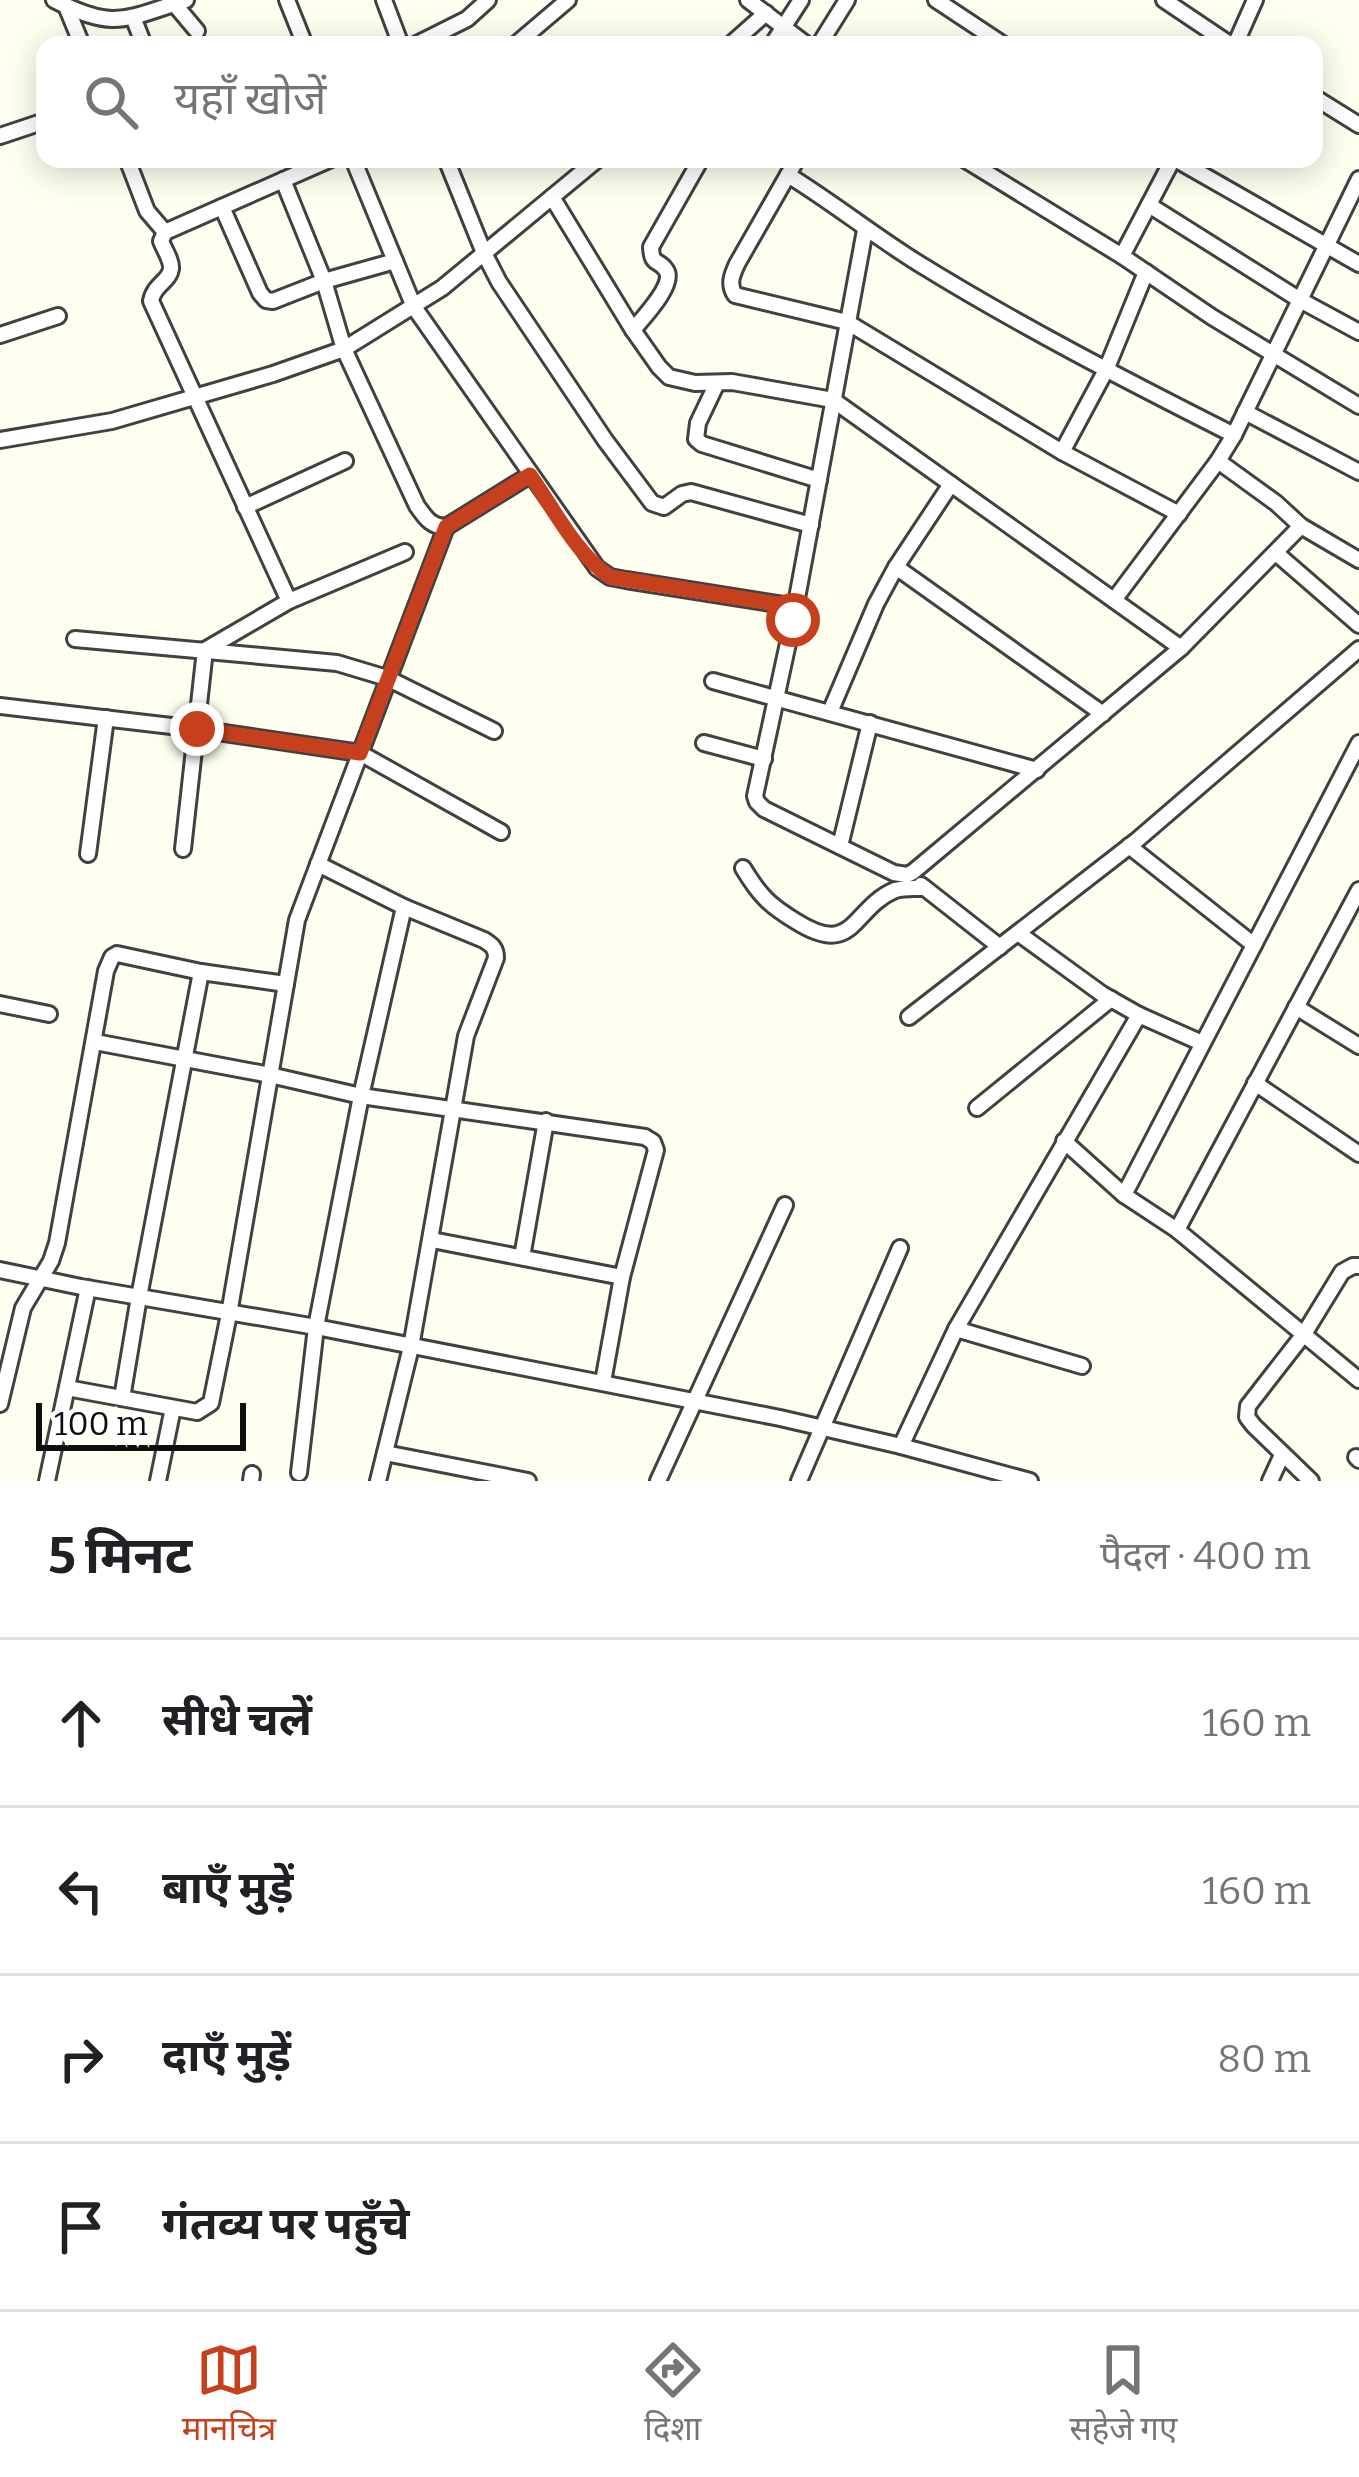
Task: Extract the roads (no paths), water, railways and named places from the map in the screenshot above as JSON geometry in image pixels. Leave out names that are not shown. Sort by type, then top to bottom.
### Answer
[{"type":"street","points":[[287,0],[301,36]]},
{"type":"street","points":[[384,0],[397,36]]},
{"type":"street","points":[[433,36],[466,19],[488,0]]},
{"type":"street","points":[[748,0],[795,36]]},
{"type":"street","points":[[778,36],[801,0]]},
{"type":"street","points":[[825,36],[847,0]]},
{"type":"street","points":[[936,0],[990,36]]},
{"type":"street","points":[[1164,0],[1219,36]]},
{"type":"street","points":[[1237,36],[1255,0]]},
{"type":"street","points":[[60,3],[94,18],[121,21],[178,1],[197,31]]},
{"type":"street","points":[[60,3],[77,36]]},
{"type":"street","points":[[524,36],[557,4]]},
{"type":"street","points":[[740,36],[766,13]]},
{"type":"street","points":[[133,17],[140,36]]},
{"type":"street","points":[[1323,103],[1359,125]]},
{"type":"street","points":[[0,136],[36,124]]},
{"type":"street","points":[[130,168],[146,211],[165,232]]},
{"type":"street","points":[[289,601],[151,302],[152,292],[171,271],[161,241],[165,232],[311,168]]},
{"type":"street","points":[[357,168],[414,307],[597,568],[610,577],[796,607]]},
{"type":"street","points":[[450,168],[499,283],[652,503],[664,507],[691,492],[811,525]]},
{"type":"street","points":[[0,440],[91,425],[195,398],[344,349],[442,288],[582,168]]},
{"type":"street","points":[[633,330],[666,287],[666,270],[656,264],[651,247],[695,168]]},
{"type":"street","points":[[792,168],[737,264],[731,278],[735,295],[847,322],[1062,452],[1179,514]]},
{"type":"street","points":[[979,168],[1359,406]]},
{"type":"street","points":[[1122,256],[1169,168]]},
{"type":"street","points":[[1190,168],[1359,264]]},
{"type":"street","points":[[788,175],[923,266],[1106,370],[1234,435]]},
{"type":"street","points":[[1114,600],[1234,435],[1359,179]]},
{"type":"street","points":[[284,180],[344,349],[417,506],[428,521],[446,527]]},
{"type":"street","points":[[552,197],[633,330],[670,377],[695,383],[732,382],[833,400],[1181,648]]},
{"type":"street","points":[[1149,206],[1359,332]]},
{"type":"street","points":[[222,207],[266,300],[395,261]]},
{"type":"street","points":[[865,230],[796,607],[755,796],[764,809],[893,873],[908,875],[1000,947]]},
{"type":"street","points":[[1062,452],[1106,370],[1146,272]]},
{"type":"street","points":[[0,335],[58,316]]},
{"type":"street","points":[[717,382],[698,423],[696,439],[819,480]]},
{"type":"street","points":[[1245,412],[1359,472]]},
{"type":"street","points":[[245,507],[346,461]]},
{"type":"street","points":[[1218,461],[1301,526],[1359,560]]},
{"type":"street","points":[[68,1388],[197,1412],[211,1403],[297,920],[446,527],[530,475]]},
{"type":"street","points":[[830,712],[865,624],[951,484]]},
{"type":"street","points":[[908,875],[1181,648],[1301,526]]},
{"type":"street","points":[[183,849],[205,650],[289,601],[405,552]]},
{"type":"street","points":[[1276,554],[1359,625]]},
{"type":"street","points":[[896,567],[1103,714]]},
{"type":"street","points":[[75,639],[337,663],[387,678],[494,730]]},
{"type":"street","points":[[909,1017],[1129,846],[1359,650]]},
{"type":"street","points":[[713,681],[1036,770]]},
{"type":"street","points":[[0,706],[360,753],[501,832]]},
{"type":"street","points":[[88,854],[106,718]]},
{"type":"street","points":[[840,846],[870,723]]},
{"type":"street","points":[[704,743],[764,758]]},
{"type":"street","points":[[1124,1195],[1359,743]]},
{"type":"street","points":[[1129,846],[1254,945]]},
{"type":"street","points":[[318,864],[484,940],[496,952],[470,1022],[411,1347],[378,1481]]},
{"type":"street","points":[[743,868],[769,906],[824,936],[842,933],[895,890],[924,888]]},
{"type":"street","points":[[1177,1229],[1359,890]]},
{"type":"street","points":[[299,1473],[316,1327],[404,907]]},
{"type":"street","points":[[1018,933],[1111,999],[1202,1043]]},
{"type":"street","points":[[0,1405],[4,1369],[23,1308],[57,1244],[112,957],[117,954],[286,984]]},
{"type":"street","points":[[122,1398],[201,972]]},
{"type":"street","points":[[977,1108],[1111,999]]},
{"type":"street","points":[[0,1004],[49,1014]]},
{"type":"street","points":[[1296,1007],[1359,1046]]},
{"type":"street","points":[[901,1446],[956,1329],[1139,1015]]},
{"type":"street","points":[[94,1042],[361,1096],[645,1137],[656,1150],[622,1277],[603,1382]]},
{"type":"street","points":[[1255,1083],[1359,1154]]},
{"type":"street","points":[[522,1257],[546,1121]]},
{"type":"street","points":[[1064,1141],[1124,1195],[1177,1229],[1359,1380]]},
{"type":"street","points":[[658,1481],[785,1205]]},
{"type":"street","points":[[432,1240],[622,1277]]},
{"type":"street","points":[[799,1481],[900,1248]]},
{"type":"street","points":[[1311,1481],[1247,1418],[1248,1406],[1304,1334],[1342,1272],[1359,1266]]},
{"type":"street","points":[[0,1270],[603,1382],[901,1446],[1030,1481]]},
{"type":"street","points":[[47,1481],[88,1288]]},
{"type":"street","points":[[956,1329],[1082,1366]]},
{"type":"street","points":[[158,1481],[173,1408]]},
{"type":"street","points":[[385,1453],[527,1481]]},
{"type":"street","points":[[1270,1481],[1282,1455]]}]
